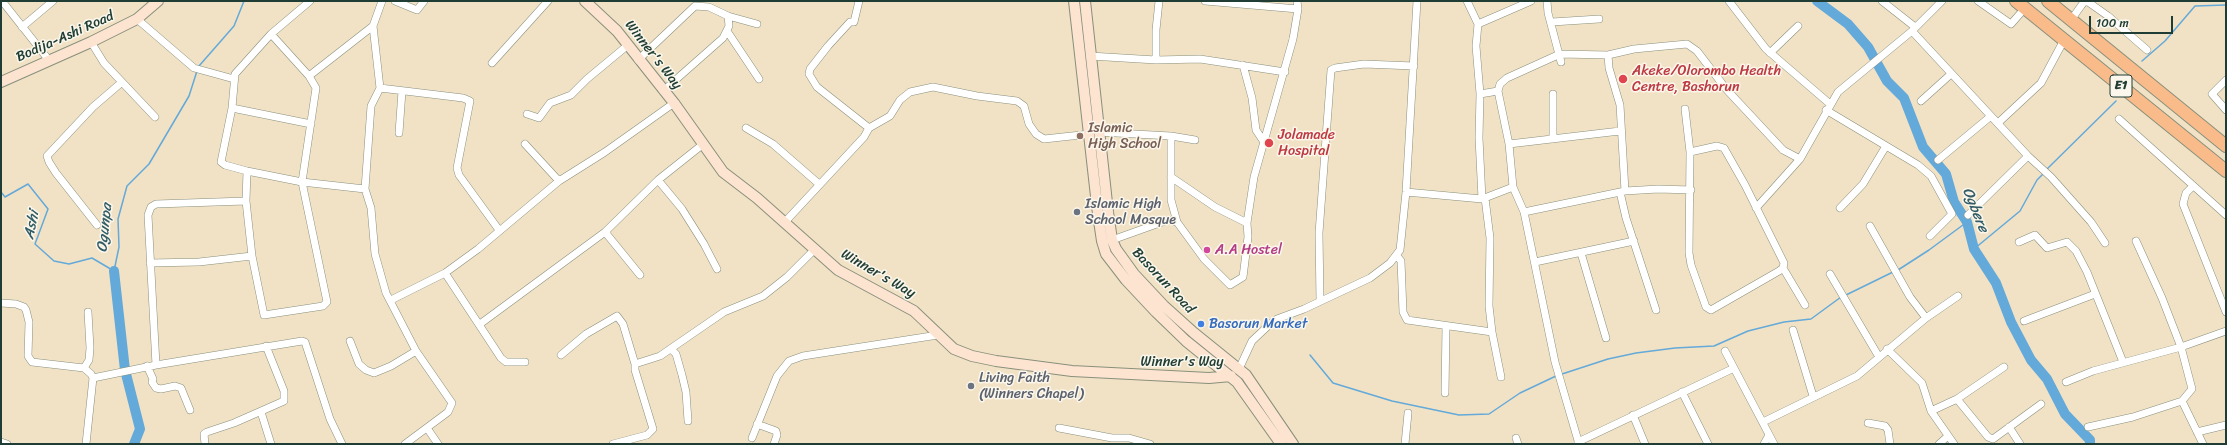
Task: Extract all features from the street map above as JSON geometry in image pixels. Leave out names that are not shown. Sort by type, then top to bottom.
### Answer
[{"type":"highway","name":"E1","points":[[2048,1],[2226,146]]},
{"type":"highway","name":"E1","points":[[2020,5],[2226,171]]},
{"type":"street","points":[[2,1],[48,59]]},
{"type":"street","points":[[22,27],[53,1]]},
{"type":"street","name":"Bodija-Ashi Road","points":[[1,82],[48,59],[91,42],[137,19],[158,1]]},
{"type":"street","points":[[310,1],[271,34],[242,64],[235,74],[232,108],[221,162],[247,171],[302,182],[365,189]]},
{"type":"street","points":[[382,1],[373,26],[380,88],[371,106],[365,189],[371,208],[378,267],[383,286],[416,351],[452,403],[448,412],[405,444]]},
{"type":"street","points":[[395,1],[417,10],[424,1]]},
{"type":"street","points":[[492,63],[548,1]]},
{"type":"street","points":[[859,1],[854,22],[850,22],[828,46],[810,69],[809,74],[817,87],[868,128]]},
{"type":"street","name":"Basorun Road","points":[[1074,1],[1094,133],[1103,213],[1102,241],[1106,254],[1126,280],[1186,341],[1231,376],[1245,391],[1281,444]]},
{"type":"street","name":"Basorun Road","points":[[1085,1],[1090,56],[1094,133]]},
{"type":"street","points":[[1156,60],[1158,1]]},
{"type":"street","points":[[1205,1],[1298,9]]},
{"type":"street","points":[[1171,136],[1171,200],[1177,222],[1204,259],[1230,285],[1243,277],[1248,237],[1247,223],[1254,177],[1293,40],[1298,9],[1297,1]]},
{"type":"street","points":[[1239,369],[1252,341],[1277,319],[1370,278],[1397,256],[1402,242],[1406,192],[1417,1]]},
{"type":"street","points":[[1467,1],[1478,24],[1476,46],[1480,94],[1479,138],[1484,198],[1490,238],[1489,306],[1492,332],[1501,377]]},
{"type":"street","points":[[1478,24],[1531,1]]},
{"type":"street","points":[[1547,1],[1561,58]]},
{"type":"street","points":[[1729,1],[1753,34],[1770,53],[1828,107],[1926,171],[1952,211],[1949,218],[1930,236]]},
{"type":"street","points":[[1882,1],[1913,29],[1951,74],[2028,156],[2051,177],[2091,222],[2104,243]]},
{"type":"street","points":[[1756,208],[1800,159],[1828,107],[1838,92],[1862,70],[1913,29],[1942,1]]},
{"type":"street","points":[[1978,1],[2011,24],[2020,5]]},
{"type":"street","points":[[2071,20],[2080,6],[2084,2],[2088,2],[2108,16],[2147,50]]},
{"type":"street","name":"Winner's Way","points":[[590,3],[628,44],[638,60],[674,103],[702,145],[723,172],[757,198],[845,275],[914,310],[954,348],[972,356],[1045,368],[1176,377],[1216,378],[1231,376]]},
{"type":"street","points":[[638,60],[695,6],[709,7],[728,16],[757,24]]},
{"type":"street","points":[[663,91],[723,38],[729,26],[728,16]]},
{"type":"street","points":[[137,19],[197,69],[234,79]]},
{"type":"street","points":[[1552,22],[1599,19]]},
{"type":"street","points":[[309,76],[373,26]]},
{"type":"street","points":[[1770,53],[1798,26]]},
{"type":"street","points":[[727,31],[759,79]]},
{"type":"street","points":[[247,171],[246,201],[252,256],[264,315],[319,307],[326,304],[302,182],[316,93],[314,84],[309,76],[271,34]]},
{"type":"street","points":[[1998,123],[2041,83],[2064,40]]},
{"type":"street","points":[[91,42],[104,63],[155,117]]},
{"type":"street","points":[[1732,369],[1633,415],[1578,443],[1554,362],[1524,212],[1513,187],[1508,144],[1498,91],[1500,84],[1507,78],[1561,58],[1608,55],[1634,49],[1680,43],[1692,46],[1728,90],[1783,150],[1800,159]]},
{"type":"street","points":[[527,114],[539,118],[550,103],[571,95],[587,78],[628,44]]},
{"type":"street","points":[[1608,55],[1609,68],[1620,105],[1623,191],[1634,241],[1656,310]]},
{"type":"street","points":[[1090,56],[1156,60],[1200,59],[1285,72]]},
{"type":"street","points":[[1320,301],[1319,233],[1331,70],[1335,68],[1364,64],[1414,66]]},
{"type":"street","points":[[1243,65],[1252,98],[1256,130],[1264,142]]},
{"type":"street","points":[[1922,101],[1951,74]]},
{"type":"street","points":[[2226,80],[2212,94],[2226,110]]},
{"type":"street","points":[[97,225],[48,162],[47,156],[77,123],[122,82]]},
{"type":"street","points":[[784,223],[864,137],[868,128],[890,116],[900,100],[910,92],[933,87],[1017,101],[1024,106],[1029,124],[1036,134],[1044,139],[1094,133],[1171,136],[1195,140]]},
{"type":"street","points":[[380,88],[463,98],[470,101],[457,168],[459,175],[499,230]]},
{"type":"street","points":[[399,132],[402,91]]},
{"type":"street","points":[[1480,94],[1498,91]]},
{"type":"street","points":[[1553,94],[1553,139]]},
{"type":"street","points":[[391,300],[445,273],[478,249],[559,181],[605,152],[674,103]]},
{"type":"street","points":[[232,108],[310,124]]},
{"type":"street","points":[[1685,109],[1690,152],[1691,190],[1689,253],[1691,265],[1707,309],[1711,310],[1783,268]]},
{"type":"street","points":[[1938,160],[1991,116]]},
{"type":"street","points":[[2120,119],[2226,215]]},
{"type":"street","points":[[746,128],[782,151],[819,184]]},
{"type":"street","points":[[1508,144],[1620,131]]},
{"type":"street","points":[[525,144],[559,181]]},
{"type":"street","points":[[480,324],[605,232],[658,180],[702,145]]},
{"type":"street","points":[[1690,152],[1717,146],[1724,148],[1745,185],[1784,263],[1783,268],[1805,305]]},
{"type":"street","points":[[1840,208],[1863,184],[1886,146]]},
{"type":"street","points":[[1968,215],[2028,156]]},
{"type":"street","points":[[1171,177],[1215,207],[1247,223]]},
{"type":"street","points":[[658,180],[682,209],[704,244],[717,269]]},
{"type":"street","points":[[2193,186],[2186,194],[2183,204],[2226,312]]},
{"type":"street","points":[[1406,192],[1484,198],[1513,187]]},
{"type":"street","points":[[1524,212],[1623,191],[1658,189],[1691,190]]},
{"type":"street","points":[[156,365],[148,215],[153,205],[246,201]]},
{"type":"street","name":"Basorun Road","points":[[1103,213],[1112,240],[1120,256],[1164,306],[1194,333],[1239,369],[1254,385],[1293,444]]},
{"type":"street","points":[[1112,240],[1168,220],[1177,222]]},
{"type":"street","points":[[1870,226],[1910,297],[1926,318]]},
{"type":"street","points":[[605,232],[640,275]]},
{"type":"street","points":[[2019,242],[2035,235],[2047,248],[2064,242],[2071,245],[2087,272],[2122,362]]},
{"type":"street","points":[[1535,262],[1634,241]]},
{"type":"street","points":[[2088,427],[2133,417],[2182,400],[2192,389],[2181,347],[2162,298],[2136,241]]},
{"type":"street","points":[[635,364],[660,356],[724,312],[763,296],[787,277],[815,249]]},
{"type":"street","points":[[1581,253],[1606,338]]},
{"type":"street","points":[[150,263],[199,262],[252,256]]},
{"type":"street","points":[[1397,256],[1401,261],[1403,312],[1406,318],[1410,321],[1492,332]]},
{"type":"street","points":[[445,273],[480,324],[490,342],[506,362],[525,362]]},
{"type":"street","points":[[1830,274],[1879,357]]},
{"type":"street","points":[[2024,320],[2095,294]]},
{"type":"street","points":[[1763,422],[1813,396],[1845,383],[1926,318],[1958,296]]},
{"type":"street","points":[[1,303],[16,304],[24,307],[26,310],[29,322],[28,356],[32,362],[84,368],[93,378],[86,444]]},
{"type":"street","points":[[84,368],[89,360],[90,348],[88,312]]},
{"type":"street","points":[[561,355],[586,334],[618,316],[623,324],[635,364],[634,370],[653,429],[647,435],[613,444]]},
{"type":"street","points":[[1445,393],[1446,326]]},
{"type":"street","points":[[1793,330],[1813,396]]},
{"type":"street","points":[[2066,382],[2122,362],[2181,347],[2226,331]]},
{"type":"street","points":[[752,438],[777,376],[789,360],[803,356],[938,334]]},
{"type":"street","points":[[350,341],[359,364],[366,370],[374,373],[391,366],[416,351]]},
{"type":"street","points":[[93,378],[148,366],[266,346],[305,342],[330,419],[342,444]]},
{"type":"street","points":[[205,444],[204,434],[207,432],[261,412],[284,401],[286,397],[266,346]]},
{"type":"street","points":[[671,349],[676,354],[682,375],[686,392],[688,421]]},
{"type":"street","points":[[1887,349],[1922,383],[1931,411],[1954,444]]},
{"type":"street","points":[[1725,351],[1732,369],[1774,444]]},
{"type":"street","points":[[148,366],[153,379],[152,382],[156,388],[161,389],[175,386],[181,388],[190,410]]},
{"type":"street","points":[[1931,411],[1957,399],[2004,368]]},
{"type":"street","points":[[1682,392],[1708,444]]},
{"type":"street","points":[[1957,399],[1988,437],[1993,439],[1998,437],[2009,427],[2041,404]]},
{"type":"street","points":[[2182,400],[2201,444]]},
{"type":"street","points":[[261,412],[271,444]]},
{"type":"street","points":[[1405,444],[1408,413]]},
{"type":"street","points":[[1633,415],[1645,444]]},
{"type":"street","points":[[757,424],[776,431],[777,435],[774,444]]},
{"type":"street","points":[[1868,424],[1885,426],[1888,430],[1890,444]]},
{"type":"street","points":[[2197,432],[2226,425]]},
{"type":"street","points":[[2009,427],[2020,444]]},
{"type":"street","points":[[427,428],[438,444]]},
{"type":"street","points":[[1059,428],[1112,438],[1129,438],[1150,444]]},
{"type":"street","points":[[1764,444],[1769,434]]},
{"type":"street","points":[[1939,444],[1948,436]]},
{"type":"street","points":[[1,442],[7,444]]},
{"type":"waterway","name":"Ogunpa","points":[[199,66],[234,26],[244,1]]},
{"type":"waterway","name":"Ogbere","points":[[1817,1],[1848,24],[1868,47],[1887,81],[1904,98],[1923,147],[1946,174],[1954,202],[1967,222],[1974,249],[1996,283],[2011,322],[2031,360],[2047,379],[2065,414],[2090,440],[2090,444]]},
{"type":"waterway","points":[[2142,61],[2165,41],[2195,6],[2226,5]]},
{"type":"waterway","name":"Ogunpa","points":[[1,192],[5,197],[28,184],[48,209],[35,244],[54,261],[69,264],[92,258],[114,271],[119,247],[118,219],[127,186],[149,164],[189,96],[197,71]]},
{"type":"waterway","points":[[2046,170],[2116,101]]},
{"type":"waterway","points":[[1974,249],[2020,211],[2037,180],[2044,173]]},
{"type":"waterway","points":[[1898,270],[1929,250],[1967,222]]},
{"type":"waterway","name":"Ogunpa","points":[[114,271],[125,370],[140,429],[134,444]]},
{"type":"waterway","points":[[1846,295],[1893,272]]},
{"type":"waterway","points":[[1562,374],[1608,359],[1636,353],[1675,348],[1714,346],[1748,331],[1784,322],[1811,319],[1841,297]]},
{"type":"waterway","points":[[1310,355],[1333,383],[1392,401],[1459,415],[1489,414],[1520,393],[1556,376]]},
{"type":"place","name":"Akeke/Olorombo Health Centre, Bashorun","points":[[1623,79]]},
{"type":"place","name":"Islamic High School","points":[[1080,136]]},
{"type":"place","name":"Jolamade Hospital","points":[[1269,143]]},
{"type":"place","name":"Islamic High School Mosque","points":[[1077,212]]},
{"type":"place","name":"A.A Hostel","points":[[1207,250]]},
{"type":"place","name":"Basorun Market","points":[[1201,324]]},
{"type":"place","name":"Living Faith (Winners Chapel)","points":[[971,386]]},
{"type":"water label","name":"Ashi","points":[[32,225]]}]
